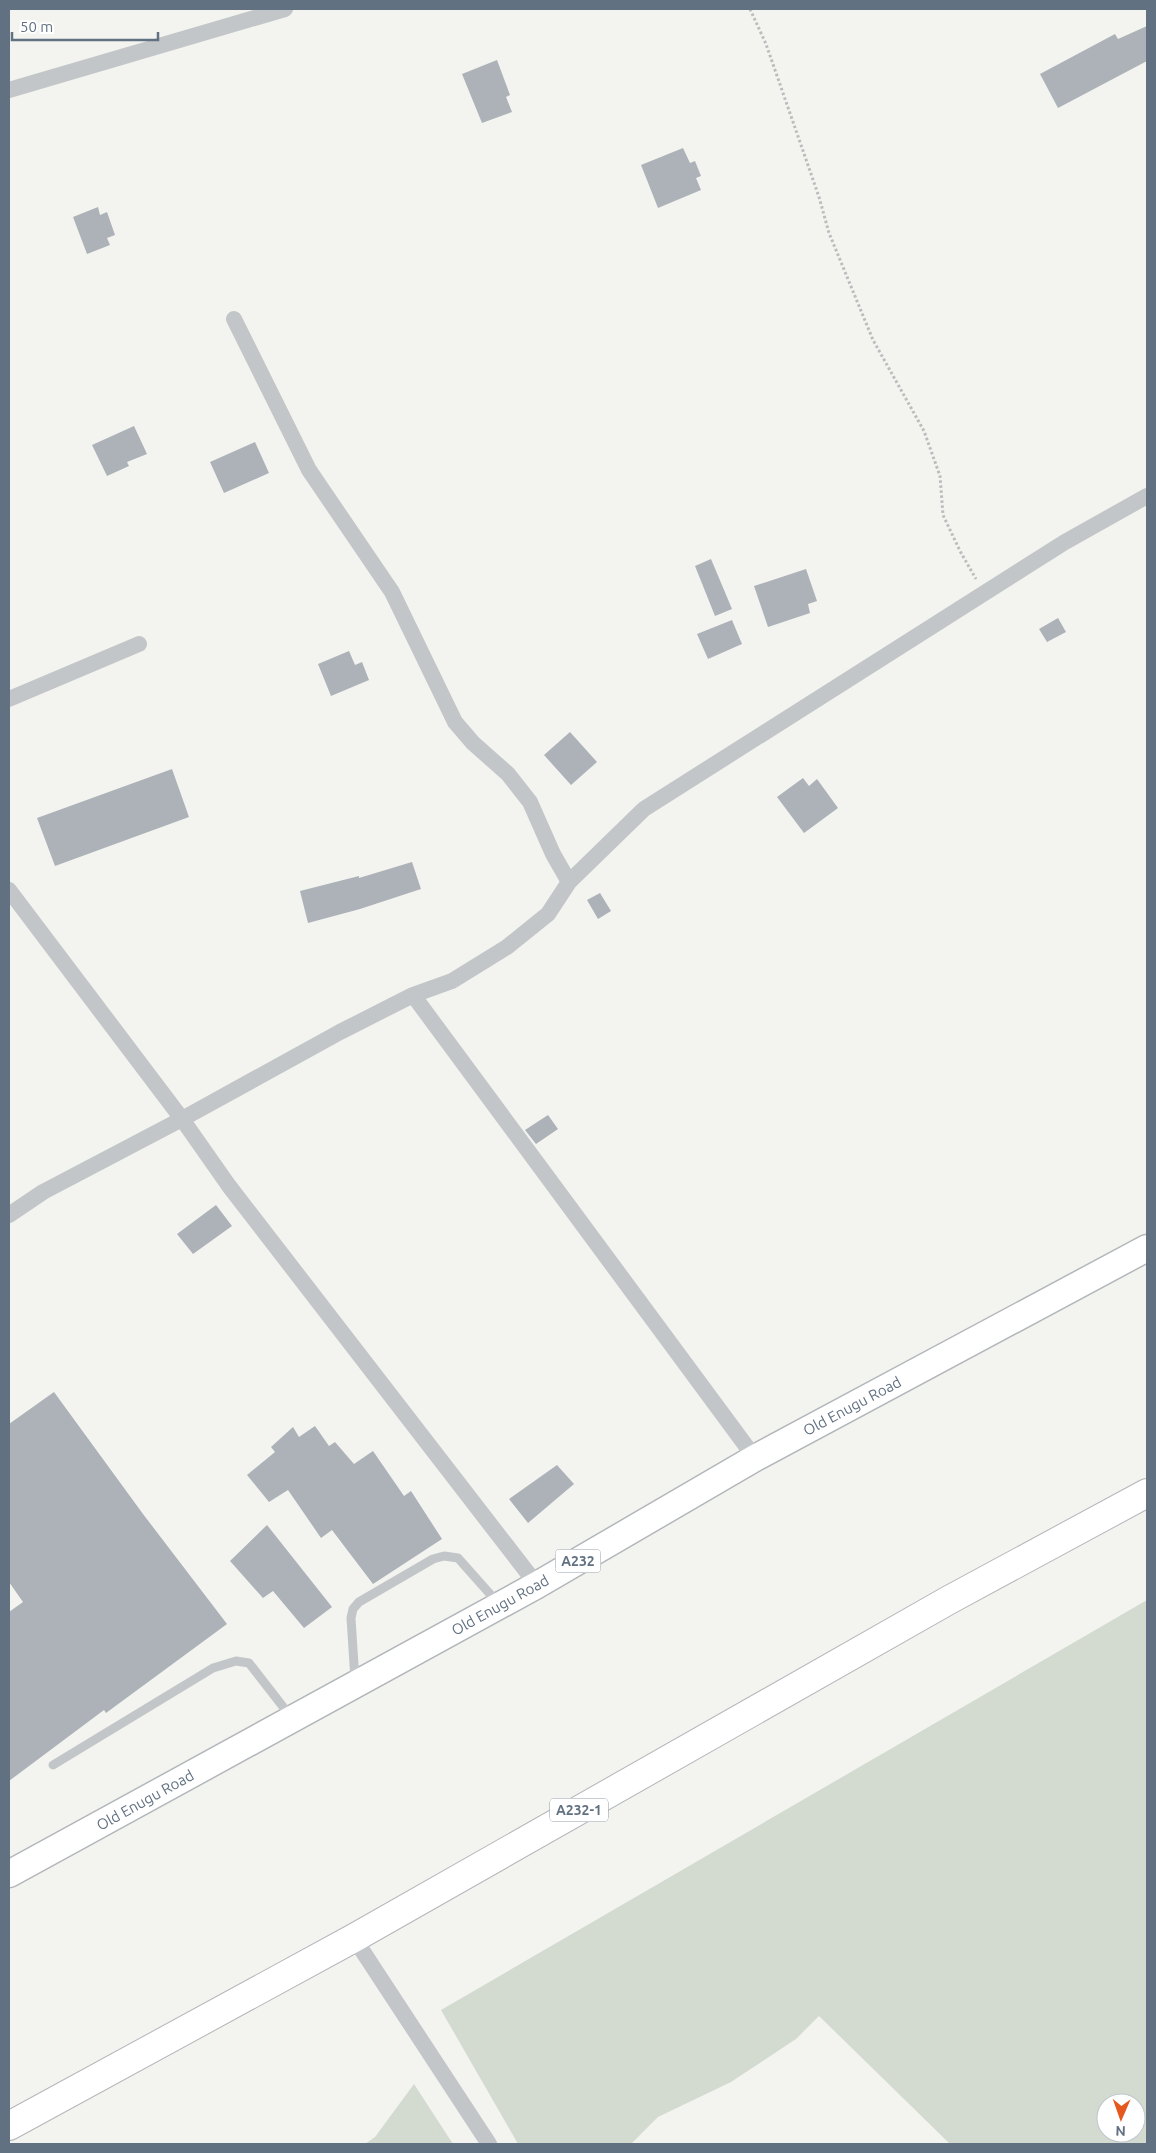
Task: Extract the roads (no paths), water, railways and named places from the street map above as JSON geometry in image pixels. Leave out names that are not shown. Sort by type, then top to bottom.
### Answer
[{"type":"highway","name":"A232-1","points":[[9,2126],[354,1938],[949,1600],[1147,1493]]},
{"type":"main road","name":"Old Enugu Road","points":[[9,1874],[500,1606],[755,1458],[1147,1248]]},
{"type":"street","points":[[9,90],[285,9]]},
{"type":"street","points":[[234,319],[309,470],[392,592],[455,722],[474,743],[508,774],[530,802],[569,882]]},
{"type":"street","points":[[9,1215],[43,1192],[182,1119],[340,1032],[413,995],[452,981],[506,946],[548,914],[569,882],[644,809],[1065,542],[1147,496]]},
{"type":"street","points":[[9,699],[139,644]]},
{"type":"street","points":[[9,890],[182,1119],[229,1186],[537,1585]]},
{"type":"street","points":[[413,995],[755,1458]]},
{"type":"street","points":[[354,1938],[489,2144]]},
{"type":"lane","points":[[356,1684],[351,1618],[353,1609],[359,1602],[433,1559],[444,1556],[458,1558],[500,1606]]},
{"type":"lane","points":[[53,1765],[213,1668],[236,1661],[250,1663],[293,1719]]}]
